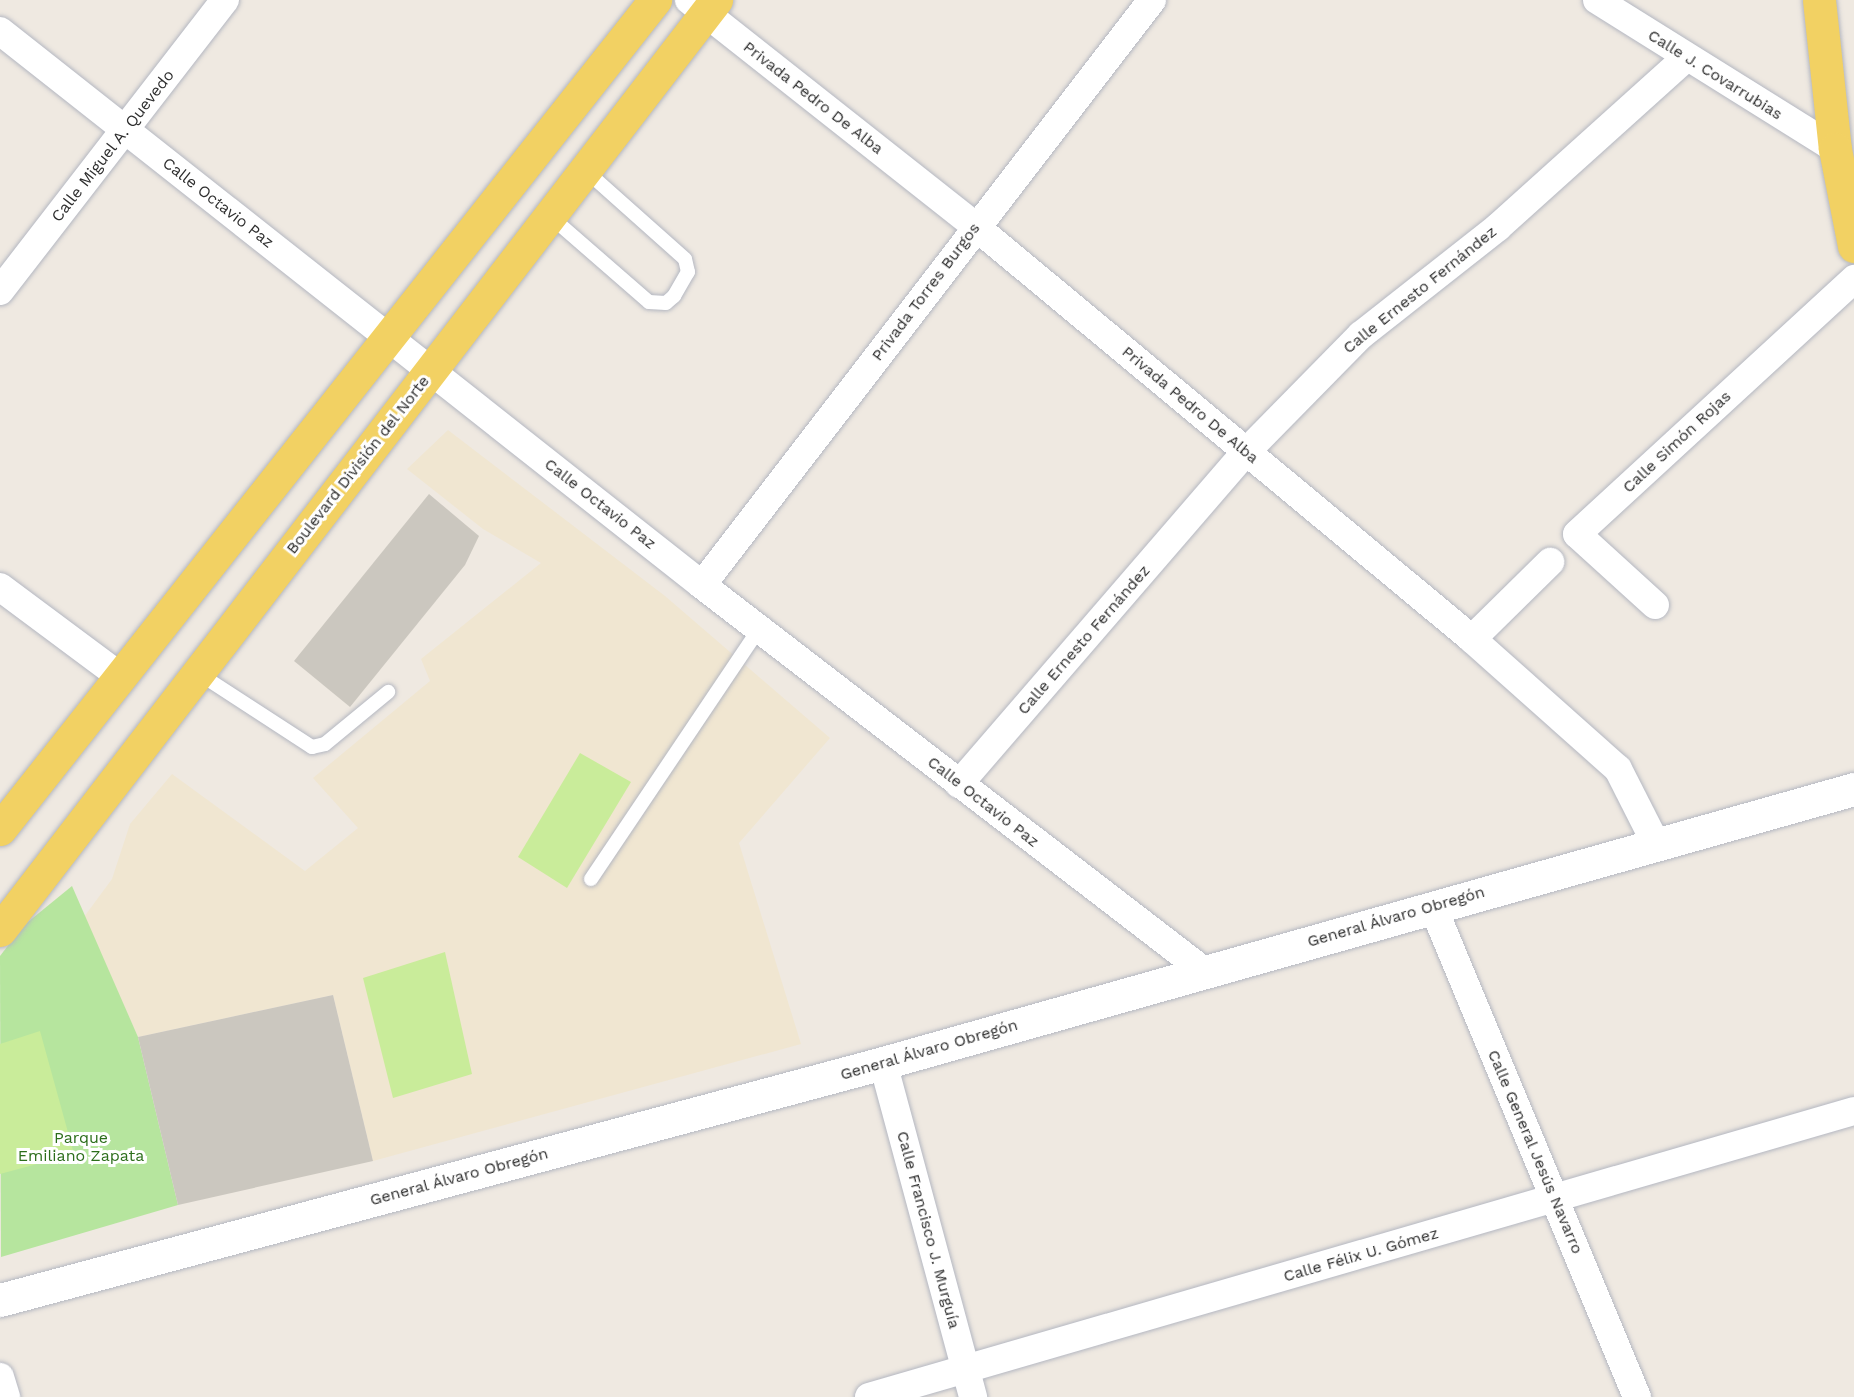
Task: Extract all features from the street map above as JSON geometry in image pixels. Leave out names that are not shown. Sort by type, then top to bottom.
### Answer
[{"type":"main road","points":[[0,830],[655,0]]},
{"type":"main road","points":[[1819,0],[1835,149],[1854,246]]},
{"type":"main road","name":"Boulevard División del Norte","points":[[0,930],[585,170],[704,4]]},
{"type":"street","name":"Calle Miguel A. Quevedo","points":[[0,291],[225,0]]},
{"type":"street","name":"Privada Torres Burgos","points":[[702,585],[1152,0]]},
{"type":"street","name":"Calle J. Covarrubias","points":[[1603,2],[1686,58],[1835,149]]},
{"type":"street","name":"Privada Pedro De Alba","points":[[704,4],[1472,639],[1618,770],[1655,842]]},
{"type":"street","name":"Calle Octavio Paz","points":[[0,31],[702,585],[1204,971]]},
{"type":"street","name":"Calle Ernesto Fernández","points":[[959,784],[1246,452],[1361,335],[1498,226],[1686,58]]},
{"type":"street","name":"Calle Simón Rojas","points":[[1655,605],[1577,534],[1854,279]]},
{"type":"street","points":[[1472,639],[1550,562]]},
{"type":"street","points":[[0,587],[122,678]]},
{"type":"street","name":"General Álvaro Obregón","points":[[0,1300],[883,1063],[1655,842],[1854,789]]},
{"type":"street","name":"Calle General Jesús Navarro","points":[[1433,907],[1637,1397]]},
{"type":"street","name":"Calle Francisco J. Murguía","points":[[883,1063],[973,1397]]},
{"type":"street","name":"Calle Félix U. Gómez","points":[[868,1397],[1854,1111]]},
{"type":"street","points":[[0,1377],[6,1397]]},
{"type":"lane","points":[[550,216],[649,302],[666,303],[674,296],[688,272],[685,259],[585,170]]},
{"type":"lane","points":[[591,879],[759,629]]},
{"type":"lane","points":[[198,673],[312,747],[325,744],[388,692]]},
{"type":"shaded area","points":[[448,430],[665,596],[830,738],[739,843],[801,1044],[373,1161],[333,995],[138,1037],[84,917],[112,879],[130,824],[172,774],[305,871],[358,828],[313,778],[430,681],[421,659],[541,563],[483,529],[407,469]]},
{"type":"green space","points":[[580,753],[631,782],[567,888],[518,857]]},
{"type":"green space","name":"Parque Emiliano Zapata","points":[[72,886],[138,1037],[178,1205],[1,1257],[0,956],[23,926]]},
{"type":"green space","points":[[445,952],[472,1074],[393,1098],[363,978]]},
{"type":"green space","points":[[40,1031],[74,1154],[0,1174],[0,1044]]},
{"type":"building","points":[[429,494],[479,536],[465,565],[350,707],[294,661]]},
{"type":"building","points":[[333,995],[373,1161],[178,1205],[138,1037]]}]
